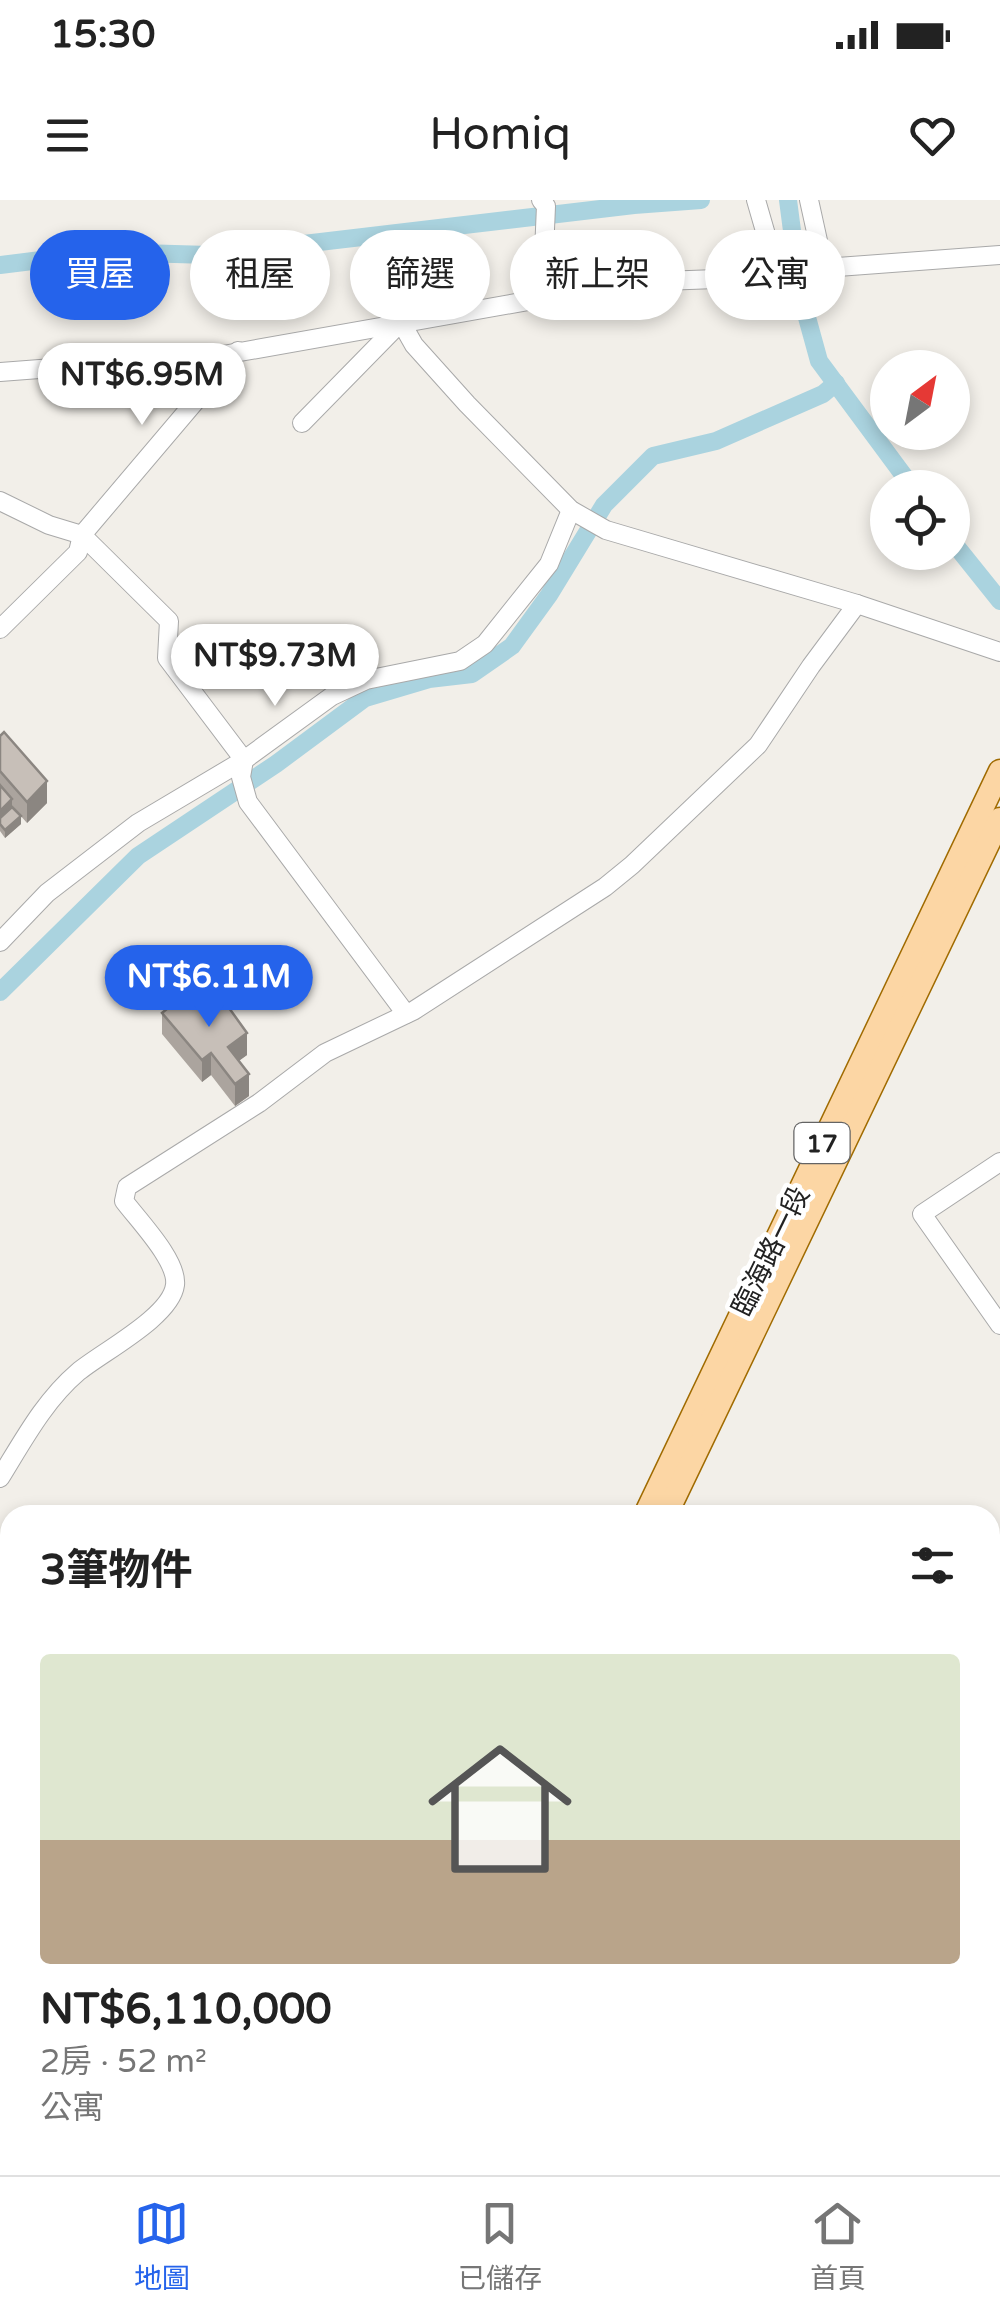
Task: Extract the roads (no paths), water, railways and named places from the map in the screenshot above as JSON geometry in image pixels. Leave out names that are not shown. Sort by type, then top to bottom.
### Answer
[{"type":"main road","name":"臨海路一段","points":[[649,1505],[1000,771]]},
{"type":"main road","name":"臨海路一段","points":[[671,1505],[1000,820]]},
{"type":"street","points":[[541,200],[546,206],[545,230]]},
{"type":"street","points":[[809,200],[814,230]]},
{"type":"street","points":[[757,201],[767,230]]},
{"type":"street","points":[[845,267],[1000,255]]},
{"type":"street","points":[[0,372],[223,355],[510,304]]},
{"type":"street","points":[[302,423],[401,322]]},
{"type":"street","points":[[401,322],[414,344],[467,404],[571,510],[606,530],[857,604],[1000,652]]},
{"type":"street","points":[[0,630],[78,552],[82,536],[238,351]]},
{"type":"street","points":[[0,501],[82,536],[169,621],[168,658],[244,760],[241,777],[248,802],[406,1014]]},
{"type":"street","points":[[0,942],[46,893],[138,823],[244,760],[332,696],[366,680],[460,661],[486,644],[549,564],[571,510]]},
{"type":"street","points":[[0,1478],[51,1399],[78,1372],[164,1308],[175,1288],[174,1268],[124,1200],[127,1187],[259,1103],[325,1053],[406,1014],[632,865],[758,745],[857,604]]},
{"type":"street","points":[[1000,1162],[922,1214],[1000,1325]]},
{"type":"waterway","points":[[0,265],[105,252],[209,255],[701,200]]},
{"type":"waterway","points":[[788,200],[800,292],[819,361],[900,470]]},
{"type":"waterway","points":[[0,992],[138,856],[276,764],[365,698],[429,679],[472,674],[512,646],[549,595],[604,505],[653,456],[716,441],[823,394],[836,383]]},
{"type":"waterway","points":[[970,564],[1000,601]]}]
